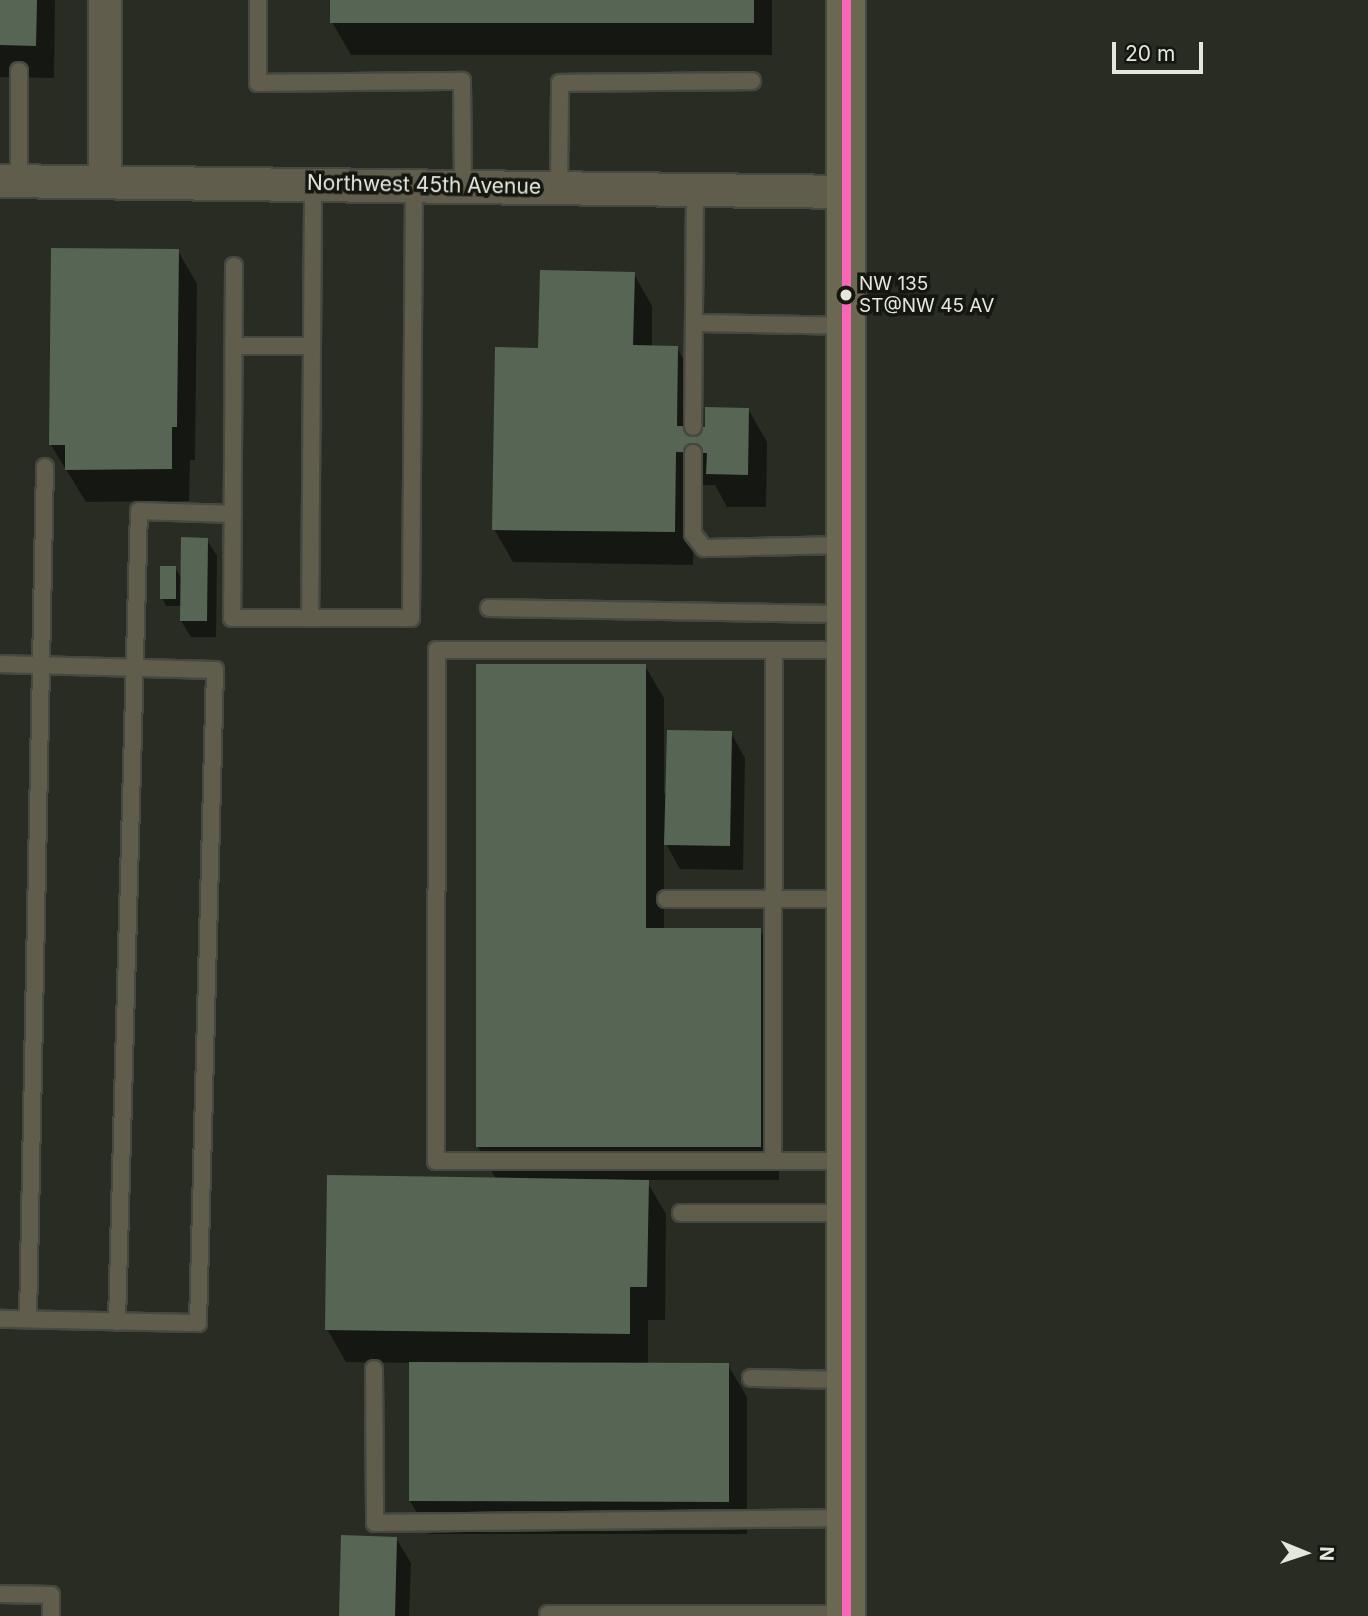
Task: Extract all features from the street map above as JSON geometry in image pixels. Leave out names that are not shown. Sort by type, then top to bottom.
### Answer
[{"type":"main road","points":[[846,0],[846,1615]]},
{"type":"street","points":[[104,0],[105,182]]},
{"type":"street","name":"Northwest 45th Avenue","points":[[9,181],[848,192]]},
{"type":"lane","points":[[258,0],[258,83],[462,81],[463,186]]},
{"type":"lane","points":[[9,181],[19,71]]},
{"type":"lane","points":[[559,187],[560,83],[752,82]]},
{"type":"lane","points":[[310,618],[313,184]]},
{"type":"lane","points":[[234,266],[232,618],[411,618],[414,185]]},
{"type":"lane","points":[[693,427],[695,188]]},
{"type":"lane","points":[[694,323],[847,326]]},
{"type":"lane","points":[[234,346],[312,346]]},
{"type":"lane","points":[[693,453],[693,534],[704,548],[846,545]]},
{"type":"lane","points":[[28,1319],[45,467]]},
{"type":"lane","points":[[117,1322],[139,511],[233,514]]},
{"type":"lane","points":[[489,608],[846,632]]},
{"type":"lane","points":[[846,632],[774,650],[437,650],[436,1160],[846,1161]]},
{"type":"lane","points":[[773,1161],[774,650]]},
{"type":"lane","points":[[0,664],[215,670],[198,1324],[0,1319]]},
{"type":"lane","points":[[666,899],[846,899]]},
{"type":"lane","points":[[681,1213],[845,1213]]},
{"type":"lane","points":[[374,1369],[375,1523],[847,1518]]},
{"type":"lane","points":[[751,1378],[845,1380]]},
{"type":"lane","points":[[0,1594],[51,1595],[51,1616]]},
{"type":"lane","points":[[548,1614],[846,1615]]},
{"type":"building","points":[[0,0],[37,0],[36,46],[0,45]]},
{"type":"building","points":[[330,0],[754,0],[754,23],[330,23]]},
{"type":"building","points":[[51,248],[179,249],[177,427],[172,427],[172,469],[65,470],[65,445],[49,445]]},
{"type":"building","points":[[540,270],[635,272],[633,345],[678,346],[677,426],[705,427],[705,407],[749,408],[748,475],[706,474],[707,453],[676,452],[675,532],[492,530],[495,347],[538,348]]},
{"type":"building","points":[[181,537],[208,538],[207,621],[180,621]]},
{"type":"building","points":[[160,566],[176,566],[176,599],[160,599]]},
{"type":"building","points":[[476,664],[646,664],[646,928],[761,928],[761,1147],[476,1147]]},
{"type":"building","points":[[667,730],[732,731],[730,846],[664,845]]},
{"type":"building","points":[[327,1175],[649,1180],[647,1287],[630,1287],[630,1334],[325,1330]]},
{"type":"building","points":[[409,1362],[729,1363],[729,1502],[409,1501]]},
{"type":"building","points":[[341,1535],[397,1537],[395,1616],[339,1616]]},
{"type":"transit line","name":"135","points":[[846,0],[846,1616]]},
{"type":"place","name":"NW 135 ST@NW 45 AV","points":[[846,295]]}]
